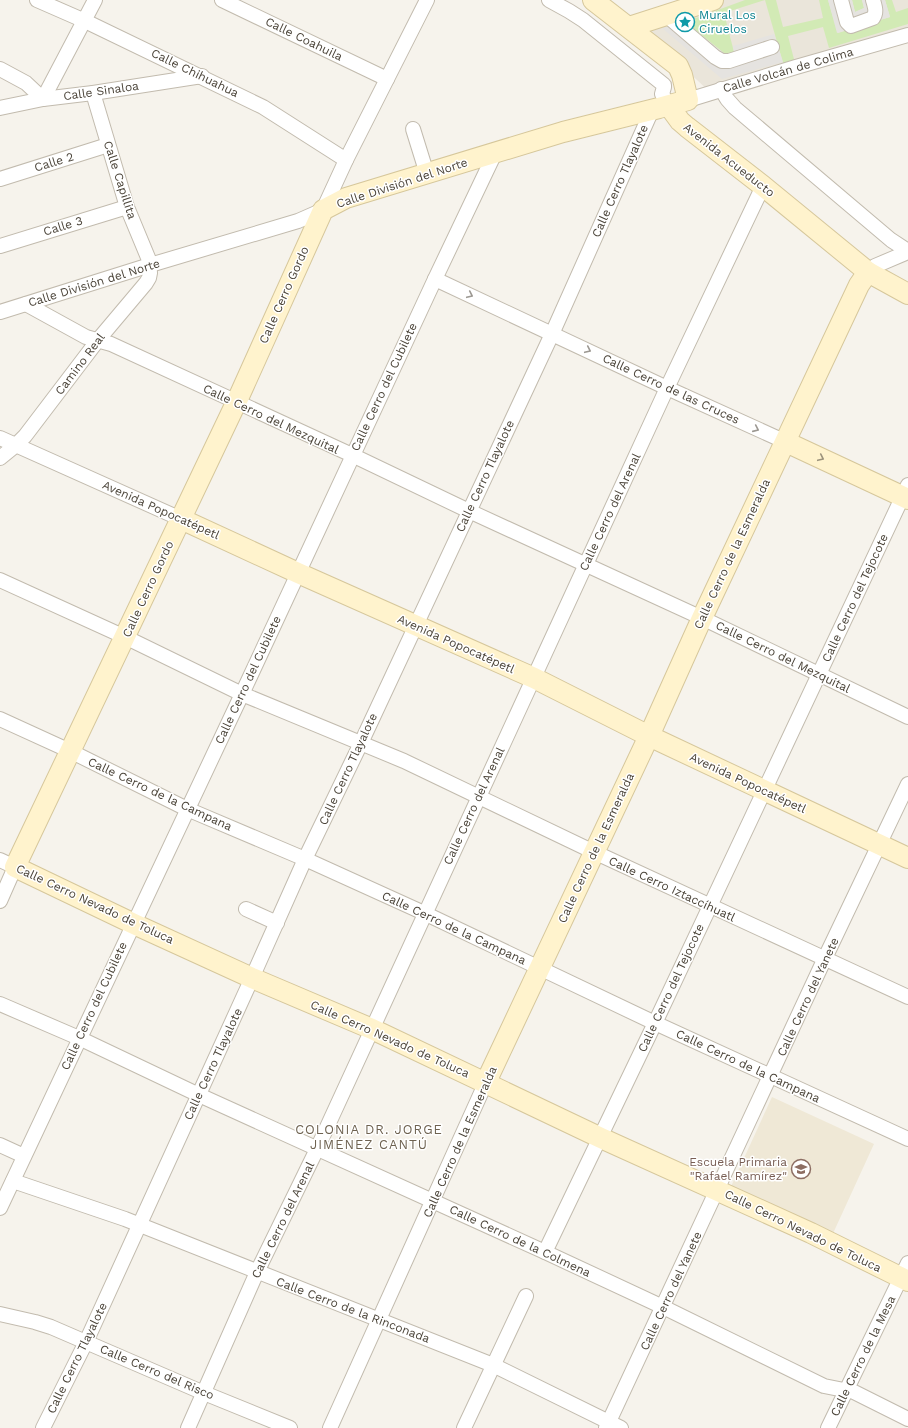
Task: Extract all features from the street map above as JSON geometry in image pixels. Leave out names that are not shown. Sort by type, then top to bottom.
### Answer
[{"type":"street","name":"Calle Chihuahua","points":[[37,0],[202,76],[280,117],[346,160]]},
{"type":"street","points":[[0,69],[26,83],[43,99],[95,0]]},
{"type":"street","name":"Calle Coahuila","points":[[222,0],[387,79]]},
{"type":"street","points":[[323,210],[346,160],[427,0]]},
{"type":"street","name":"Avenida Acueducto","points":[[549,0],[583,20],[664,85],[662,91],[661,108],[680,121],[763,186],[868,272],[908,294]]},
{"type":"street","points":[[629,27],[713,0]]},
{"type":"street","points":[[841,0],[847,22],[851,26],[871,20],[875,17],[876,10],[873,0]]},
{"type":"street","points":[[602,3],[629,27],[678,66],[682,75],[688,100]]},
{"type":"street","points":[[666,15],[715,57],[722,61],[729,61],[772,48]]},
{"type":"street","name":"Calle Volcán de Colima","points":[[661,108],[721,89],[908,35]]},
{"type":"street","name":"Calle Sinaloa","points":[[0,108],[43,99],[93,93],[202,76]]},
{"type":"street","points":[[721,89],[735,108],[891,240],[908,252]]},
{"type":"street","name":"Calle Capillita","points":[[93,93],[127,207],[147,254],[150,265]]},
{"type":"street","name":"Calle División del Norte","points":[[0,312],[150,265],[298,222],[346,198],[563,132],[661,108]]},
{"type":"street","name":"Calle Cerro Tlayalote","points":[[43,1428],[86,1342],[305,859],[361,743],[552,334],[661,108]]},
{"type":"street","points":[[413,129],[427,174]]},
{"type":"street","name":"Calle 2","points":[[0,179],[108,145]]},
{"type":"street","name":"Calle Cerro del Cubilete","points":[[0,1208],[495,153]]},
{"type":"street","name":"Calle Cerro del Arenal","points":[[188,1428],[257,1272],[317,1149],[424,913],[667,388],[763,186]]},
{"type":"street","name":"Calle 3","points":[[0,246],[127,207]]},
{"type":"street","name":"Calle Cerro Gordo","points":[[0,901],[8,863],[70,751],[125,637],[236,403],[323,210]]},
{"type":"street","points":[[868,272],[875,266],[908,252]]},
{"type":"street","name":"Camino Real","points":[[0,458],[25,436],[98,340],[146,283],[149,278],[150,265]]},
{"type":"street","name":"Calle Cerro de la Esmeralda","points":[[330,1428],[486,1082],[859,285],[868,272]]},
{"type":"street","name":"Calle Cerro de las Cruces","points":[[435,279],[667,388],[786,442],[906,493]]},
{"type":"street","name":"Calle Cerro del Mezquital","points":[[26,304],[86,337],[111,344],[236,403],[352,455],[469,511],[702,618],[908,718]]},
{"type":"street","name":"Avenida Popocatépetl","points":[[0,438],[415,626],[534,678],[649,736],[908,858]]},
{"type":"street","name":"Calle Cerro del Tejocote","points":[[545,1252],[656,1023],[906,493]]},
{"type":"street","name":"Calle Cerro Iztaccíhuatl","points":[[0,580],[125,637],[242,694],[404,761],[594,852],[908,997]]},
{"type":"street","name":"Calle Cerro de la Campana","points":[[0,719],[70,751],[187,809],[305,859],[424,913],[771,1077],[908,1138]]},
{"type":"street","name":"Calle Cerro del Yanete","points":[[612,1426],[663,1307],[825,958],[908,784]]},
{"type":"street","name":"Calle Cerro Nevado de Toluca","points":[[8,863],[134,924],[252,978],[372,1029],[601,1138],[811,1233],[906,1274]]},
{"type":"street","points":[[246,909],[277,923]]},
{"type":"street","name":"Calle Cerro de la Colmena","points":[[0,1004],[79,1038],[199,1095],[433,1200],[663,1307],[824,1386],[854,1392],[908,1419]]},
{"type":"street","points":[[0,1145],[24,1156]]},
{"type":"street","name":"Calle Cerro de la Rinconada","points":[[13,1180],[139,1225],[493,1365],[612,1426]]},
{"type":"street","name":"Calle Cerro de la Mesa","points":[[828,1428],[906,1274]]},
{"type":"street","points":[[464,1428],[526,1296]]},
{"type":"street","name":"Calle Cerro del Risco","points":[[0,1314],[35,1322],[86,1342],[290,1428]]},
{"type":"shaded area","points":[[717,0],[908,0],[908,33],[714,96],[681,65],[633,29]]},
{"type":"shaded area","points":[[828,0],[852,0],[855,12],[864,8],[862,0],[885,0],[890,17],[837,33]]},
{"type":"shaded area","points":[[685,22],[725,54],[734,52],[733,46],[774,34],[783,62],[722,79],[662,28]]},
{"type":"shaded area","name":"Escuela Primaria \"Rafael Ramírez\"","points":[[772,1097],[874,1144],[830,1240],[728,1193]]},
{"type":"green space","points":[[745,0],[765,0],[724,13],[734,52],[725,54],[685,22]]},
{"type":"green space","points":[[765,0],[776,0],[783,27],[823,18],[819,0],[828,0],[838,33],[890,17],[885,0],[892,0],[896,12],[908,8],[908,24],[829,48],[823,27],[788,36],[796,67],[785,70]]},
{"type":"green space","points":[[852,0],[862,0],[864,8],[855,12]]},
{"type":"place","name":"Mural Los Ciruelos","points":[[685,22]]},
{"type":"place","name":"Escuela Primaria \"Rafael Ramírez\"","points":[[801,1169]]},
{"type":"district","name":"COLONIA DR. JORGE JIMÉNEZ CANTÚ","points":[[369,1136]]}]
